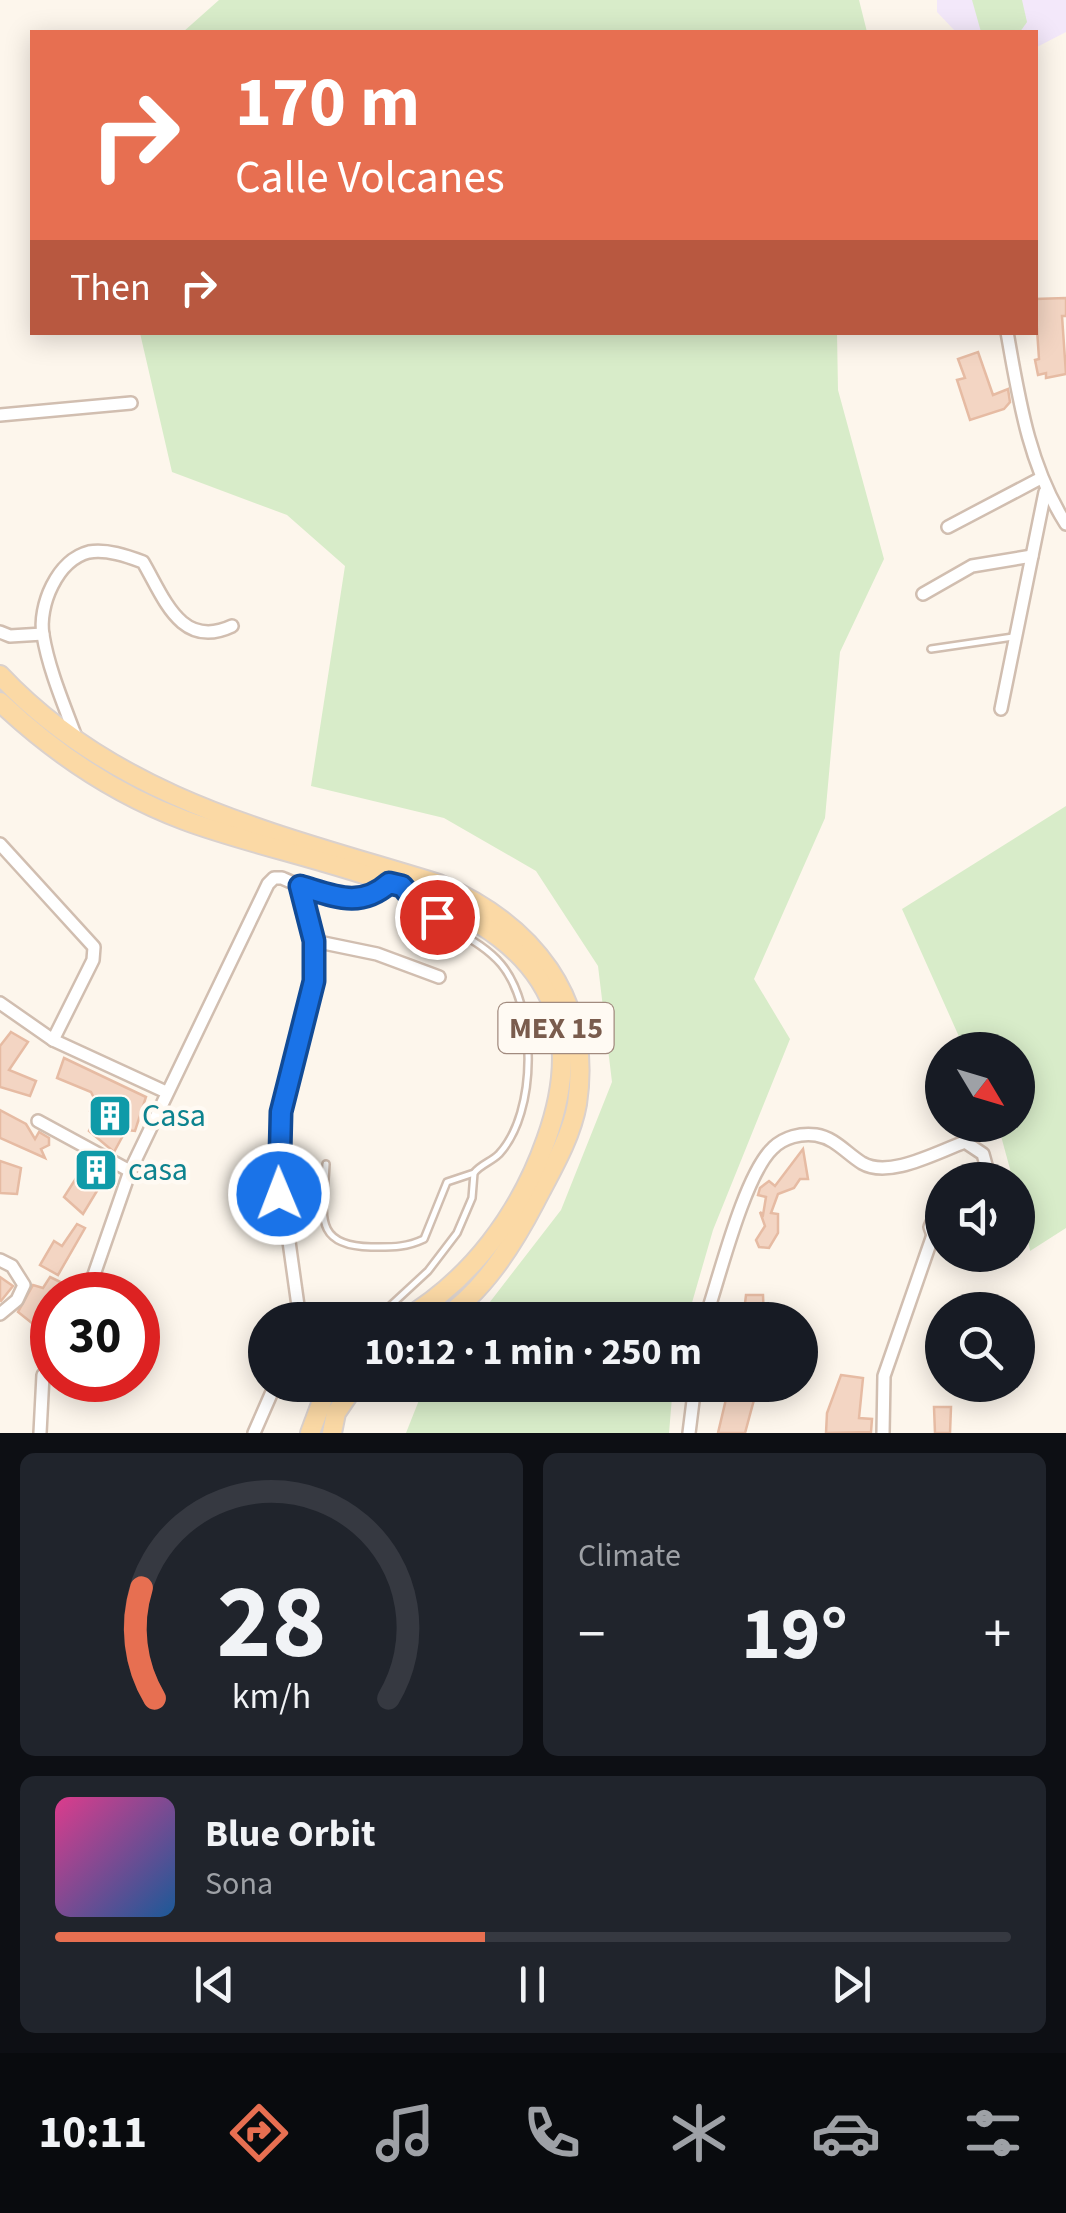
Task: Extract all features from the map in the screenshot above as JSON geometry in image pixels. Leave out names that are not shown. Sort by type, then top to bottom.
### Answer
[{"type":"main road","name":"MEX 15","points":[[0,675],[79,746],[170,797],[439,884],[482,902],[532,946],[553,974],[580,1047],[576,1105],[562,1150],[522,1226],[490,1274],[460,1302]]},
{"type":"main road","name":"MEX 15","points":[[0,702],[86,771],[155,808],[454,906],[490,927],[514,948],[535,976],[554,1014],[561,1060],[552,1125],[505,1220],[471,1269],[433,1302]]},
{"type":"main road","points":[[310,1433],[322,1402]]},
{"type":"main road","points":[[332,1433],[336,1413],[343,1402]]},
{"type":"street","points":[[1007,335],[1023,422],[1045,492],[1066,524]]},
{"type":"street","points":[[0,415],[130,404]]},
{"type":"street","points":[[948,528],[1041,478]]},
{"type":"street","points":[[1002,709],[1045,492]]},
{"type":"street","points":[[79,746],[43,634],[46,598],[64,568],[88,552],[120,554],[143,562],[173,613],[189,629],[214,634],[232,626]]},
{"type":"street","points":[[923,594],[972,566],[1032,556]]},
{"type":"street","points":[[0,632],[10,636],[43,634]]},
{"type":"street","points":[[0,844],[94,947],[93,960],[53,1040]]},
{"type":"street","points":[[95,1272],[130,1170],[274,878],[344,900],[361,900],[396,884]]},
{"type":"street","points":[[297,1302],[277,1156],[281,1112],[314,981],[314,941],[300,886]]},
{"type":"street","points":[[314,941],[377,954],[438,977]]},
{"type":"street","points":[[0,1003],[53,1040],[166,1092]]},
{"type":"street","points":[[38,1121],[130,1170]]},
{"type":"street","points":[[711,1302],[750,1186],[776,1144],[794,1136],[813,1134],[830,1139],[872,1168],[887,1169],[965,1142],[983,1154],[985,1162]]},
{"type":"street","points":[[0,1260],[12,1266],[24,1285],[17,1300],[0,1314]]},
{"type":"street","points":[[883,1433],[884,1376],[925,1270]]},
{"type":"street","points":[[40,1433],[42,1402]]},
{"type":"street","points":[[254,1433],[268,1402]]},
{"type":"street","points":[[689,1433],[692,1402]]},
{"type":"lane","points":[[931,649],[1016,636]]},
{"type":"lane","points":[[326,1164],[323,1222],[329,1237],[344,1246],[407,1247],[424,1238],[448,1182],[474,1172],[498,1155],[516,1122],[528,1058],[523,1012],[500,964],[418,905],[396,884]]},
{"type":"lane","points":[[395,1302],[428,1272],[457,1233],[472,1198],[474,1172]]},
{"type":"shaded area","points":[[937,0],[1066,0],[1066,32],[1038,46],[1038,30],[954,30],[937,12]]},
{"type":"green space","points":[[219,0],[859,0],[866,30],[185,30]]},
{"type":"green space","points":[[972,0],[1022,0],[1027,22],[1021,30],[980,30]]},
{"type":"green space","points":[[140,335],[837,335],[838,390],[884,559],[840,652],[825,818],[754,979],[790,1039],[713,1230],[692,1302],[490,1302],[561,1210],[612,1082],[598,966],[536,871],[444,818],[311,786],[345,566],[287,515],[172,472]]},
{"type":"green space","points":[[1066,806],[1066,1228],[1035,1248],[1035,1162],[1008,1162],[1003,1142],[1035,1142],[1035,1032],[957,1032],[902,909]]},
{"type":"green space","points":[[418,1402],[672,1402],[669,1433],[406,1433]]},
{"type":"building","points":[[1066,298],[1066,316],[1062,316],[1066,374],[1046,378],[1046,373],[1038,375],[1038,299]]},
{"type":"building","points":[[978,352],[993,395],[1008,389],[1010,402],[1004,409],[970,420],[957,380],[965,378],[958,359]]},
{"type":"building","points":[[11,1032],[28,1042],[9,1070],[36,1081],[30,1096],[0,1087],[0,1046]]},
{"type":"building","points":[[64,1058],[146,1097],[135,1131],[126,1130],[114,1152],[89,1131],[97,1114],[90,1111],[94,1098],[91,1092],[57,1078]]},
{"type":"building","points":[[0,1110],[26,1124],[35,1139],[39,1132],[49,1138],[49,1145],[41,1149],[45,1158],[0,1138]]},
{"type":"building","points":[[803,1149],[808,1179],[800,1179],[794,1188],[778,1194],[771,1213],[778,1214],[778,1233],[769,1248],[759,1247],[756,1240],[765,1226],[760,1212],[763,1215],[766,1197],[758,1195],[760,1188],[769,1181],[775,1186]]},
{"type":"building","points":[[0,1161],[21,1168],[17,1194],[0,1193]]},
{"type":"building","points":[[87,1161],[109,1171],[83,1214],[64,1197]]},
{"type":"building","points":[[77,1224],[85,1228],[60,1272],[40,1265],[54,1241],[62,1246]]},
{"type":"building","points":[[0,1277],[13,1286],[1,1301],[0,1300]]},
{"type":"building","points":[[30,1290],[30,1322],[18,1312]]},
{"type":"building","points":[[746,1295],[763,1295],[763,1302],[745,1302]]},
{"type":"building","points":[[841,1375],[863,1378],[859,1418],[872,1419],[871,1432],[826,1433],[827,1413]]},
{"type":"building","points":[[725,1402],[753,1402],[745,1433],[718,1433]]},
{"type":"building","points":[[934,1407],[951,1407],[950,1433],[935,1433]]},
{"type":"place","name":"Casa","points":[[110,1116]]},
{"type":"place","name":"casa","points":[[96,1170]]},
{"type":"route","points":[[279,1194],[281,1112],[314,981],[314,941],[300,886],[344,900],[361,900],[376,895],[389,883],[402,886],[418,905],[437,917]]}]
